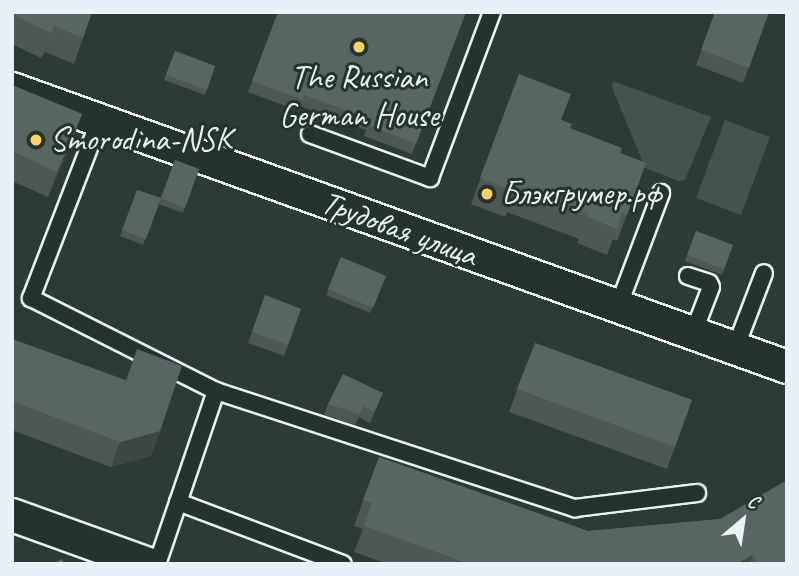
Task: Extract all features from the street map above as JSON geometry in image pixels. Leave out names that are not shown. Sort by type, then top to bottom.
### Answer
[{"type":"street","name":"Трудовая улица","points":[[12,89],[787,367]]},
{"type":"street","points":[[12,515],[148,564]]},
{"type":"lane","points":[[310,134],[430,178],[492,12]]},
{"type":"lane","points":[[99,122],[31,298],[216,391],[575,508],[697,493]]},
{"type":"lane","points":[[618,307],[661,193]]},
{"type":"lane","points":[[736,349],[764,273]]},
{"type":"lane","points":[[688,276],[709,283],[711,288],[694,334]]},
{"type":"lane","points":[[157,564],[216,391]]},
{"type":"lane","points":[[178,502],[343,564]]},
{"type":"shaded area","points":[[613,81],[711,117],[685,180],[679,181],[645,168],[612,87]]},
{"type":"shaded area","points":[[725,120],[770,137],[741,215],[696,198]]},
{"type":"building","points":[[12,12],[92,12],[83,38],[54,26],[51,33]]},
{"type":"building","points":[[278,12],[466,12],[416,144],[368,125],[370,119],[304,95],[303,100],[252,81]]},
{"type":"building","points":[[715,12],[769,12],[749,68],[701,50]]},
{"type":"building","points":[[175,51],[215,66],[207,90],[166,75]]},
{"type":"building","points":[[519,74],[571,94],[561,120],[572,124],[570,128],[622,148],[620,153],[646,163],[627,215],[622,213],[617,229],[587,217],[588,213],[516,186],[514,191],[480,178]]},
{"type":"building","points":[[12,85],[82,114],[57,172],[14,152],[12,156]]},
{"type":"building","points":[[175,160],[199,169],[185,208],[161,198]]},
{"type":"building","points":[[137,190],[161,198],[146,239],[122,230]]},
{"type":"building","points":[[696,231],[733,245],[724,269],[687,255]]},
{"type":"building","points":[[341,257],[386,276],[373,308],[328,289]]},
{"type":"building","points":[[265,295],[301,309],[288,345],[252,332]]},
{"type":"building","points":[[12,339],[127,381],[137,349],[182,366],[160,431],[120,442],[12,401]]},
{"type":"building","points":[[535,343],[692,400],[675,447],[517,389]]},
{"type":"building","points":[[343,374],[383,393],[374,412],[363,406],[359,414],[328,404]]},
{"type":"building","points":[[379,457],[588,531],[720,519],[787,480],[787,562],[758,564],[753,555],[736,564],[470,564],[364,526],[372,503],[363,500]]},
{"type":"place","name":"The Russian German House","points":[[359,47]]},
{"type":"place","name":"Smorodina-NSK","points":[[36,140]]},
{"type":"place","name":"Блэкгрумер.рф","points":[[487,194]]}]
